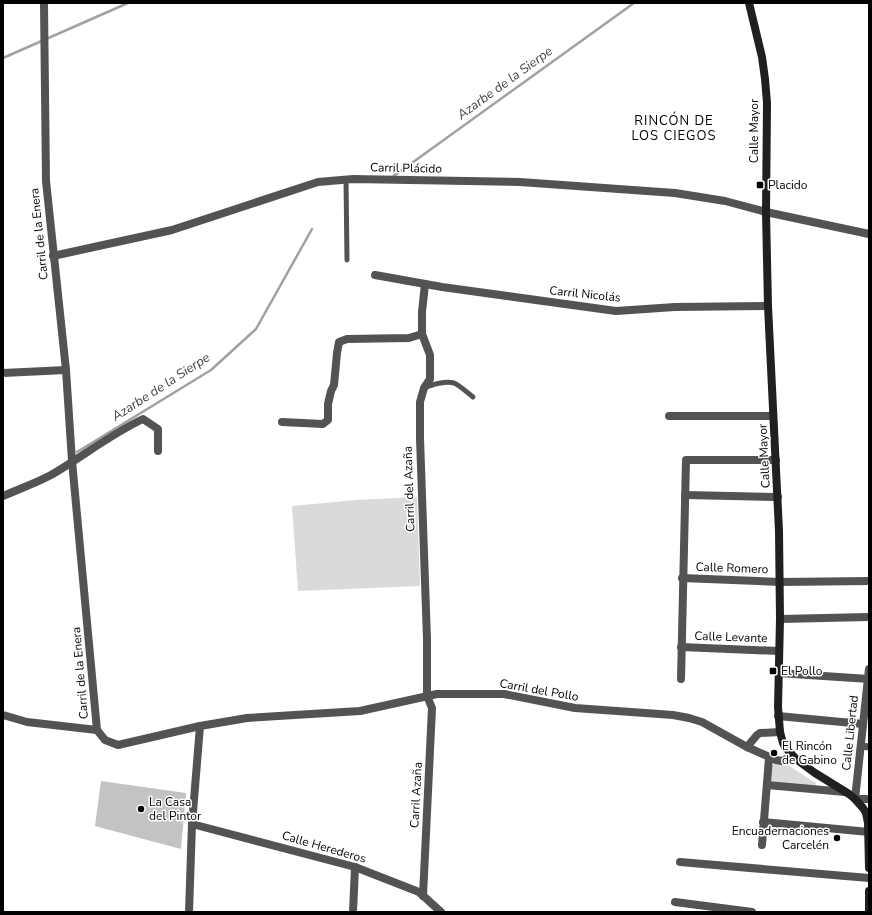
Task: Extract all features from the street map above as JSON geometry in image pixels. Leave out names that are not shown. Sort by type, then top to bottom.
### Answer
[{"type":"main road","name":"Calle Mayor","points":[[748,3],[762,57],[766,91],[768,306],[778,497],[780,582],[778,674],[778,716],[780,732],[783,742],[792,756],[855,799],[866,813],[869,832],[869,868]]},
{"type":"main road","points":[[869,891],[869,912]]},
{"type":"street","name":"Carril de la Enera","points":[[44,3],[46,181],[66,370],[72,461],[97,730],[105,740],[118,745],[200,726]]},
{"type":"street","name":"Carril Plácido","points":[[53,256],[172,230],[318,182],[353,178],[520,182],[675,193],[725,201],[766,212],[869,234]]},
{"type":"street","name":"Carril Nicolás","points":[[375,275],[442,287],[616,311],[675,307],[768,306]]},
{"type":"street","name":"Carril del Azaña","points":[[425,284],[422,312],[422,334],[430,355],[430,379],[424,388],[420,402],[420,438],[427,639],[427,696]]},
{"type":"street","points":[[282,422],[323,424],[328,420],[328,404],[334,385],[339,342],[347,339],[409,338],[422,334]]},
{"type":"street","points":[[3,373],[66,370]]},
{"type":"street","points":[[669,416],[774,416]]},
{"type":"street","points":[[3,496],[45,478],[127,426],[143,418],[158,429],[158,451]]},
{"type":"street","points":[[681,679],[682,578],[686,460],[776,460]]},
{"type":"street","points":[[685,496],[778,497]]},
{"type":"street","name":"Calle Romero","points":[[682,578],[780,582],[869,582]]},
{"type":"street","points":[[780,619],[869,617]]},
{"type":"street","name":"Calle Levante","points":[[681,647],[779,651]]},
{"type":"street","name":"Calle Libertad","points":[[855,799],[865,746],[863,724],[869,669]]},
{"type":"street","points":[[778,674],[868,679]]},
{"type":"street","name":"Carril del Pollo","points":[[200,726],[247,718],[360,711],[437,694],[504,694],[575,708],[673,715],[689,718],[702,722],[769,758],[782,761],[792,756]]},
{"type":"street","name":"Carril Azaña","points":[[423,896],[432,708],[427,696]]},
{"type":"street","points":[[3,715],[27,722],[97,730]]},
{"type":"street","points":[[778,716],[863,724]]},
{"type":"street","points":[[189,912],[192,824],[200,726]]},
{"type":"street","points":[[747,747],[760,733],[780,732]]},
{"type":"street","points":[[762,845],[769,758]]},
{"type":"street","points":[[767,785],[845,792]]},
{"type":"street","points":[[855,799],[869,799]]},
{"type":"street","points":[[763,822],[869,832]]},
{"type":"street","name":"Calle Herederos","points":[[192,824],[355,866],[418,892],[441,912]]},
{"type":"street","points":[[680,862],[869,878]]},
{"type":"street","points":[[353,912],[355,866]]},
{"type":"street","points":[[675,902],[713,909],[752,912]]},
{"type":"lane","points":[[346,179],[347,260]]},
{"type":"lane","points":[[424,388],[440,383],[454,383],[473,397]]},
{"type":"shaded area","points":[[417,497],[420,586],[298,591],[292,506],[356,500]]},
{"type":"shaded area","points":[[774,764],[786,764],[816,783],[816,785],[770,782],[771,766]]},
{"type":"building","name":"La Casa del Pintor","points":[[101,781],[186,793],[181,849],[95,826]]},
{"type":"waterway","points":[[3,58],[128,3]]},
{"type":"waterway","name":"Azarbe de la Sierpe","points":[[391,178],[634,3]]},
{"type":"waterway","name":"Azarbe de la Sierpe","points":[[77,452],[211,370],[256,329],[312,229]]},
{"type":"place","name":"Placido","points":[[760,185]]},
{"type":"place","name":"El Pollo","points":[[773,671]]},
{"type":"place","name":"El Rincón de Gabino","points":[[774,753]]},
{"type":"place","name":"La Casa del Pintor","points":[[141,809]]},
{"type":"place","name":"Encuadernaciones Carcelén","points":[[837,838]]},
{"type":"district","name":"RINCÓN DE LOS CIEGOS","points":[[674,128]]}]
